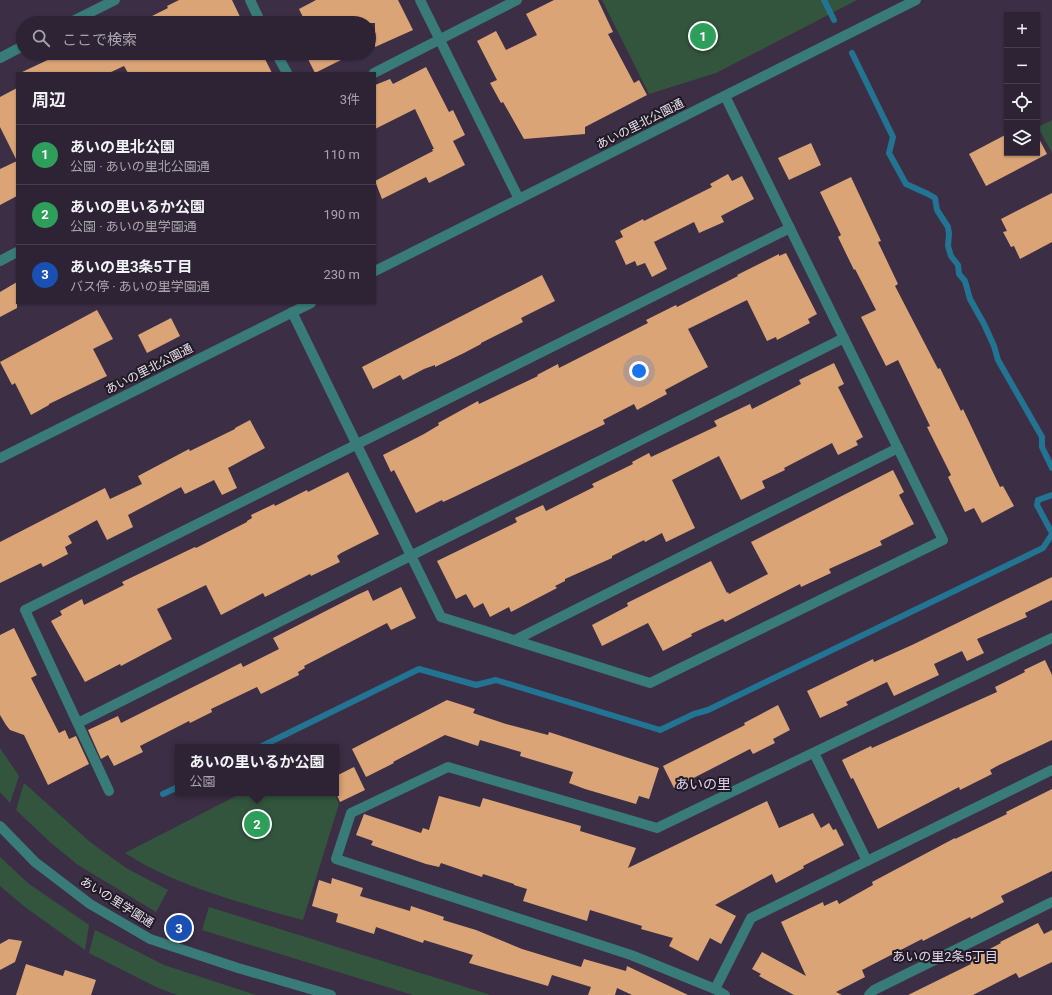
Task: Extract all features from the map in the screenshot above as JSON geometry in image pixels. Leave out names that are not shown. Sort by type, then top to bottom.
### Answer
[{"type":"street","points":[[83,16],[115,0]]},
{"type":"street","points":[[250,0],[258,16]]},
{"type":"street","points":[[420,0],[519,199]]},
{"type":"street","points":[[376,72],[517,0]]},
{"type":"street","name":"あいの里北公園通","points":[[376,270],[916,0]]},
{"type":"street","points":[[0,58],[16,50]]},
{"type":"street","points":[[280,60],[286,72]]},
{"type":"street","points":[[292,312],[442,617],[650,683],[943,540],[725,96]]},
{"type":"street","points":[[109,791],[25,610],[790,228]]},
{"type":"street","points":[[0,261],[16,253]]},
{"type":"street","name":"あいの里北公園通","points":[[0,458],[308,304]]},
{"type":"street","points":[[78,723],[844,338]]},
{"type":"street","points":[[515,640],[898,448]]},
{"type":"street","points":[[725,995],[715,989],[631,955],[336,859],[351,813],[448,767],[657,828],[1052,638]]},
{"type":"street","points":[[814,753],[867,861]]},
{"type":"street","points":[[715,989],[751,918],[1052,770]]},
{"type":"street","name":"あいの里学園通","points":[[0,826],[35,862],[90,904],[150,939],[238,968],[331,995]]},
{"type":"street","points":[[868,995],[874,990],[1052,902]]},
{"type":"green space","points":[[602,0],[857,0],[716,73],[649,94]]},
{"type":"green space","points":[[1052,120],[1052,153],[1040,131],[1040,126]]},
{"type":"green space","points":[[0,748],[19,776],[10,803],[0,792]]},
{"type":"green space","points":[[24,783],[90,842],[126,868],[168,890],[156,912],[78,865],[50,842],[16,810]]},
{"type":"green space","points":[[236,796],[335,796],[339,804],[303,920],[247,905],[210,893],[174,879],[125,853]]},
{"type":"green space","points":[[0,857],[29,884],[89,925],[85,950],[25,907],[0,886]]},
{"type":"green space","points":[[209,907],[491,995],[413,995],[202,930]]},
{"type":"green space","points":[[95,930],[164,965],[256,995],[177,995],[156,987],[89,953]]},
{"type":"building","points":[[179,0],[232,0],[240,16],[152,16],[168,8],[167,6]]},
{"type":"building","points":[[316,0],[398,0],[413,30],[376,47],[376,16],[302,16],[299,9]]},
{"type":"building","points":[[554,0],[598,0],[613,32],[608,34],[634,83],[639,80],[647,95],[585,127],[585,134],[524,139],[503,102],[501,103],[490,83],[497,80],[477,41],[496,31],[506,50],[537,35],[526,14]]},
{"type":"building","points":[[48,60],[266,60],[272,72],[127,72],[124,66],[111,72],[22,72]]},
{"type":"building","points":[[308,60],[341,60],[317,72],[314,72]]},
{"type":"building","points":[[426,67],[449,112],[453,110],[465,135],[453,141],[465,165],[429,183],[426,177],[382,199],[376,180],[433,151],[432,149],[434,149],[415,109],[376,128],[376,85],[390,79],[393,84]]},
{"type":"building","points":[[16,89],[16,159],[0,127],[0,97]]},
{"type":"building","points":[[1004,136],[1004,156],[1040,156],[1040,141],[1047,154],[986,186],[969,154]]},
{"type":"building","points":[[811,143],[821,165],[789,180],[778,158]]},
{"type":"building","points":[[16,161],[16,197],[0,205],[0,169]]},
{"type":"building","points":[[728,174],[732,181],[742,176],[754,199],[721,216],[724,222],[699,233],[694,222],[654,242],[667,269],[652,277],[645,263],[637,266],[635,261],[626,265],[615,241],[623,237],[620,231],[643,219],[644,221],[712,187],[710,184]]},
{"type":"building","points":[[851,177],[881,241],[878,242],[898,284],[895,286],[938,369],[940,368],[961,411],[963,409],[1000,487],[1003,486],[1014,506],[982,523],[974,508],[965,512],[948,477],[951,475],[927,427],[930,426],[898,360],[886,366],[861,317],[876,310],[838,237],[841,235],[820,192]]},
{"type":"building","points":[[1052,193],[1052,242],[1020,259],[1014,246],[1011,247],[1003,232],[1007,231],[1001,219]]},
{"type":"building","points":[[786,253],[817,314],[808,319],[810,323],[777,340],[776,337],[767,341],[747,300],[688,329],[708,367],[665,390],[667,394],[637,410],[634,404],[603,420],[605,424],[454,497],[443,502],[442,500],[416,513],[394,470],[391,472],[383,455],[424,434],[439,425],[438,423],[478,401],[479,404],[538,376],[537,375],[558,364],[559,368],[648,323],[646,320],[676,305],[677,307],[779,254],[779,256]]},
{"type":"building","points":[[542,275],[555,301],[521,318],[523,322],[464,353],[435,367],[435,365],[424,369],[403,380],[400,375],[373,389],[362,367]]},
{"type":"building","points":[[16,283],[17,308],[0,317],[0,292]]},
{"type":"building","points":[[97,310],[113,339],[93,349],[107,376],[49,404],[31,415],[15,383],[12,385],[0,362]]},
{"type":"building","points":[[171,318],[180,336],[147,353],[138,335]]},
{"type":"building","points":[[834,363],[844,384],[838,387],[863,437],[856,441],[858,445],[838,455],[832,443],[784,468],[785,470],[762,481],[765,488],[741,500],[719,456],[672,480],[695,528],[666,542],[662,533],[645,542],[644,540],[612,556],[612,558],[565,579],[565,581],[555,586],[557,588],[511,612],[509,607],[490,617],[483,603],[474,608],[466,594],[456,599],[437,561],[517,522],[515,518],[543,505],[546,511],[594,487],[592,484],[633,464],[632,462],[649,453],[651,457],[717,426],[714,421],[750,404],[752,409],[801,384],[799,380]]},
{"type":"building","points":[[250,420],[265,448],[228,468],[237,488],[222,495],[214,480],[185,494],[181,487],[128,515],[133,527],[107,540],[97,520],[68,536],[72,543],[65,547],[68,554],[43,567],[41,563],[0,583],[0,542],[105,488],[110,499],[142,484],[138,476],[189,449],[190,451],[235,429]]},
{"type":"building","points":[[893,470],[904,492],[899,495],[914,524],[880,541],[882,545],[829,569],[831,573],[801,587],[800,584],[725,622],[723,619],[691,634],[692,636],[663,651],[648,623],[602,646],[592,625],[628,606],[627,603],[711,561],[727,593],[728,592],[729,594],[768,574],[751,542]]},
{"type":"building","points":[[348,472],[379,534],[341,553],[337,556],[340,562],[311,576],[310,574],[265,597],[263,593],[221,615],[206,585],[157,609],[172,639],[121,666],[120,664],[85,682],[51,621],[62,615],[60,611],[82,599],[84,605],[124,585],[122,582],[195,547],[196,548],[247,522],[252,518],[251,515],[274,504],[275,506],[307,490],[308,492]]},
{"type":"building","points":[[1052,577],[1052,600],[1025,613],[1027,617],[977,639],[984,653],[967,661],[962,651],[934,664],[939,675],[894,696],[887,682],[846,702],[848,705],[820,718],[807,691],[873,659],[874,662],[912,645]]},
{"type":"building","points":[[401,587],[416,618],[391,630],[387,623],[304,666],[305,668],[298,672],[299,675],[261,694],[257,687],[211,709],[212,712],[190,723],[189,721],[140,746],[143,752],[114,766],[108,755],[101,759],[88,730],[118,716],[121,723],[241,663],[243,667],[279,649],[273,638],[357,595],[368,590],[373,601]]},
{"type":"building","points":[[14,628],[37,675],[31,678],[59,733],[65,730],[69,739],[76,736],[89,764],[48,785],[24,735],[10,730],[0,715],[0,635]]},
{"type":"building","points":[[1045,660],[1052,675],[1052,740],[990,770],[992,774],[960,790],[959,787],[878,829],[853,778],[851,779],[842,760],[997,692],[995,687]]},
{"type":"building","points":[[447,700],[475,709],[473,713],[506,724],[548,735],[549,732],[659,768],[649,799],[639,796],[636,804],[585,789],[569,783],[573,772],[520,756],[521,752],[480,740],[478,746],[445,735],[366,777],[352,749]]},
{"type":"building","points":[[778,705],[790,730],[773,739],[775,743],[753,754],[750,749],[674,788],[663,766],[745,725],[744,723]]},
{"type":"building","points":[[354,767],[365,790],[340,802],[337,796],[339,796],[339,774]]},
{"type":"building","points":[[1052,789],[1052,871],[1001,896],[1004,902],[971,919],[970,917],[923,941],[922,939],[862,970],[865,977],[836,992],[842,995],[794,995],[759,976],[761,974],[752,969],[762,952],[806,976],[781,922],[823,902],[824,906],[837,900],[839,904],[873,885],[872,882],[955,838],[1007,814],[1006,812]]},
{"type":"building","points":[[439,796],[480,807],[483,798],[581,826],[580,831],[636,848],[628,868],[767,801],[779,828],[813,813],[821,828],[829,823],[833,830],[836,829],[844,845],[803,866],[804,868],[776,883],[772,874],[715,905],[736,916],[721,944],[710,938],[698,961],[669,946],[673,938],[641,929],[642,926],[590,910],[587,921],[523,901],[527,889],[483,874],[482,877],[441,863],[439,867],[426,864],[371,845],[373,841],[356,835],[364,814],[421,833],[423,828],[429,830]]},
{"type":"building","points":[[332,878],[363,888],[360,896],[410,911],[411,906],[444,917],[443,920],[476,930],[522,949],[581,967],[584,959],[626,971],[627,966],[688,995],[632,995],[617,988],[615,995],[588,995],[591,987],[552,975],[548,986],[469,963],[473,955],[424,940],[423,943],[376,927],[374,934],[336,922],[338,914],[312,906],[319,880],[331,884]]},
{"type":"building","points":[[1038,923],[1044,934],[1052,930],[1052,962],[1019,978],[1016,973],[973,995],[908,995],[971,964],[969,960],[1001,943],[1000,942]]},
{"type":"building","points":[[9,939],[22,941],[15,962],[0,970],[0,944]]},
{"type":"building","points":[[26,964],[63,976],[65,970],[96,980],[91,995],[16,995]]},
{"type":"waterway","points":[[824,0],[834,20]]},
{"type":"waterway","points":[[852,53],[893,137],[889,153],[906,184],[935,198],[937,210],[948,227],[948,246],[951,256],[958,265],[959,274],[965,281],[970,299],[984,324],[994,346],[998,360],[1042,437],[1042,447],[1052,468]]},
{"type":"waterway","points":[[1052,495],[1038,500],[1037,505],[1052,533]]},
{"type":"waterway","points":[[266,744],[419,669],[476,685],[496,680],[660,730],[694,714],[708,710],[1043,548],[1052,534]]},
{"type":"waterway","points":[[163,794],[175,788]]},
{"type":"place","name":"あいの里北公園","points":[[703,36]]},
{"type":"place","name":"あいの里いるか公園","points":[[257,824]]},
{"type":"place","name":"あいの里3条5丁目","points":[[179,928]]},
{"type":"district","name":"あいの里","points":[[703,784]]},
{"type":"district","name":"あいの里2条5丁目","points":[[945,956]]}]
